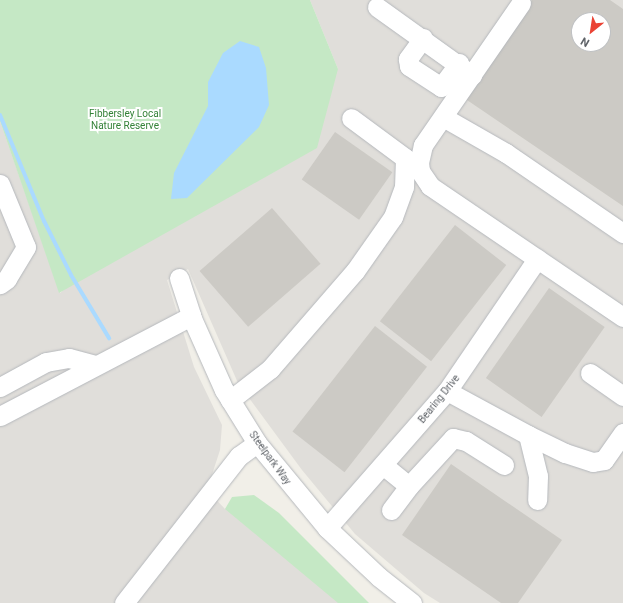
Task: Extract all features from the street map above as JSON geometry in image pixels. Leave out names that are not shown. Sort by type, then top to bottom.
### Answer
[{"type":"street","points":[[423,38],[408,59],[409,66],[441,87],[465,69],[521,3]]},
{"type":"street","points":[[377,8],[423,38],[465,69]]},
{"type":"street","points":[[465,69],[443,117],[420,152],[419,167],[425,179],[436,190],[537,259],[622,314]]},
{"type":"street","points":[[443,117],[506,153],[623,233]]},
{"type":"street","points":[[230,400],[279,359],[355,271],[392,217],[404,187],[406,158],[351,118]]},
{"type":"street","points":[[0,184],[26,247],[6,280],[0,284]]},
{"type":"street","name":"Bearing Drive","points":[[327,528],[447,392],[537,259]]},
{"type":"street","name":"Steelpark Way","points":[[179,278],[191,316],[230,400],[257,443],[327,528],[379,577],[412,603]]},
{"type":"street","points":[[0,416],[191,316]]},
{"type":"street","points":[[0,387],[46,362],[68,358],[95,365]]},
{"type":"street","points":[[590,373],[623,396]]},
{"type":"street","points":[[447,392],[565,453],[600,462],[614,449],[623,433]]},
{"type":"street","points":[[528,435],[538,476],[537,500]]},
{"type":"street","points":[[392,510],[409,486],[453,438],[466,441],[504,465]]},
{"type":"street","points":[[124,603],[239,456],[257,443]]},
{"type":"street","points":[[383,465],[409,486]]},
{"type":"shaded area","points":[[310,0],[623,0],[623,603],[440,603],[424,593],[355,534],[302,470],[238,383],[188,269],[167,280],[194,367],[222,425],[220,450],[207,490],[225,509],[240,505],[354,603],[0,603],[0,121],[60,293],[338,69]]},
{"type":"green space","name":"Fibbersley Local Nature Reserve","points":[[0,0],[310,0],[338,69],[317,148],[59,293],[0,121]]},
{"type":"green space","points":[[254,495],[279,513],[369,603],[338,603],[225,509],[232,497]]},
{"type":"water","points":[[240,41],[259,47],[266,68],[269,105],[259,127],[187,198],[171,199],[174,173],[208,106],[208,82],[223,53]]},
{"type":"building","points":[[532,0],[610,0],[623,9],[623,206],[464,98]]},
{"type":"building","points":[[335,132],[392,172],[359,220],[302,180]]},
{"type":"building","points":[[272,208],[321,264],[248,327],[200,271]]},
{"type":"building","points":[[455,225],[506,265],[431,361],[380,321]]},
{"type":"building","points":[[549,288],[605,327],[542,417],[486,378]]},
{"type":"building","points":[[375,326],[427,367],[345,472],[293,432]]},
{"type":"building","points":[[451,464],[562,540],[518,603],[501,603],[402,535]]},
{"type":"waterway","points":[[0,115],[44,221],[71,275],[109,338]]}]
